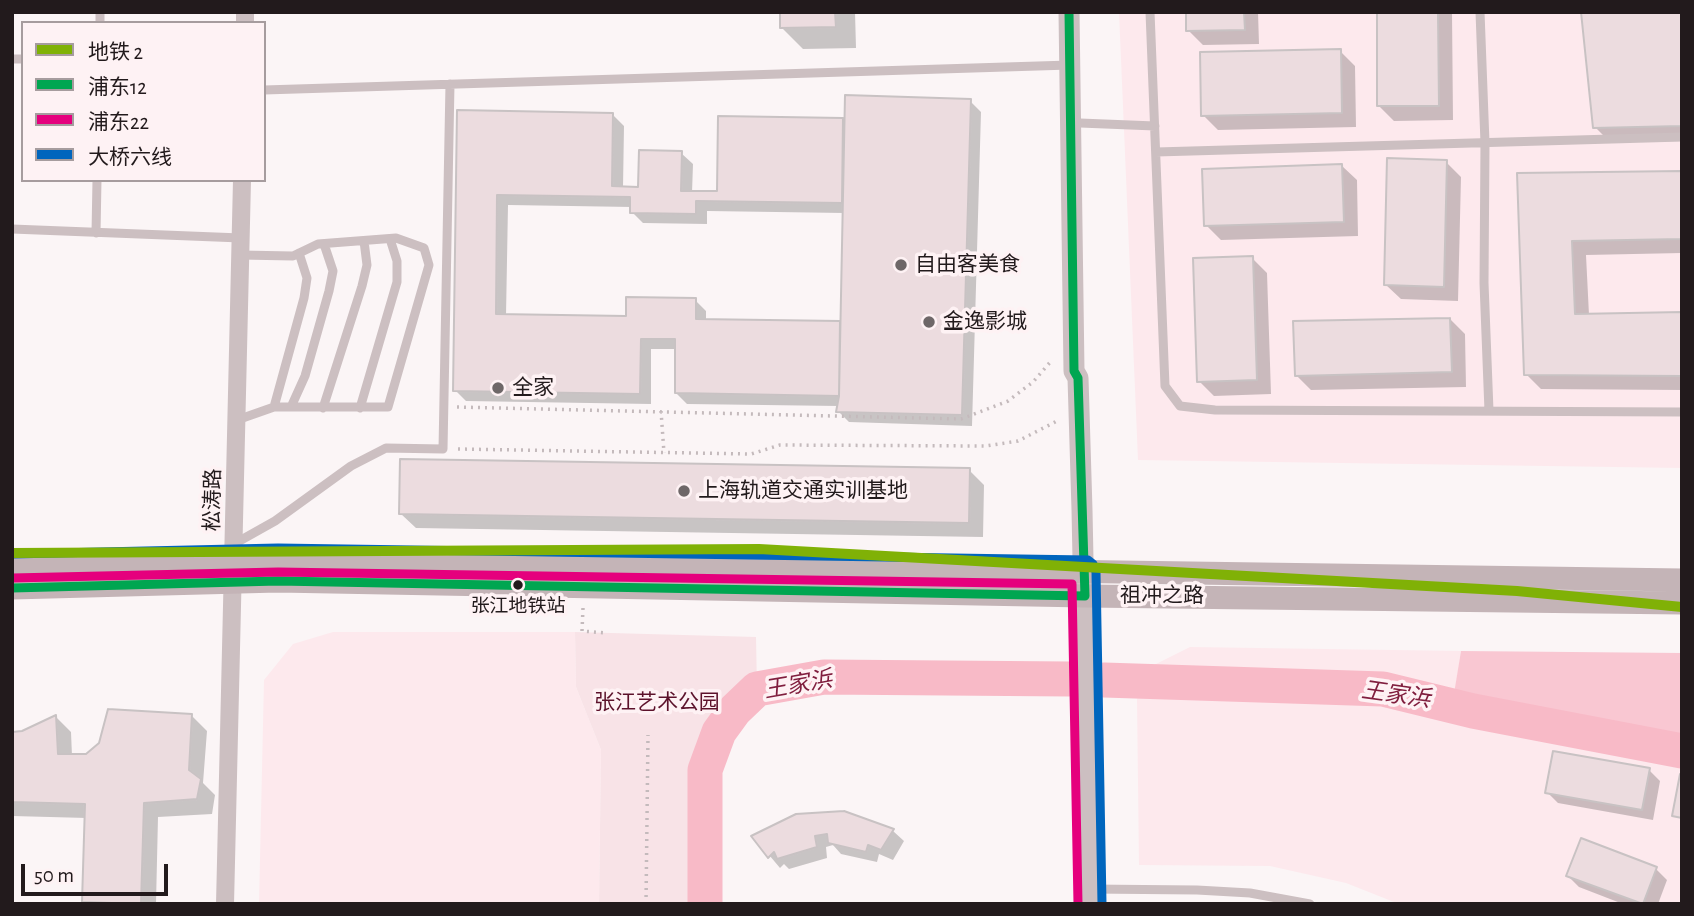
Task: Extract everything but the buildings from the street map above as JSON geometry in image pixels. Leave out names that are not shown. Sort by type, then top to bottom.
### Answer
[{"type":"main road","name":"祖冲之路","points":[[12,566],[234,563],[1682,580]]},
{"type":"main road","name":"祖冲之路","points":[[12,588],[234,563],[583,587],[1682,603]]},
{"type":"street","points":[[1069,12],[1080,123],[1083,371],[1078,378]]},
{"type":"street","points":[[1078,12],[1074,65],[1074,371],[1078,378],[1085,596],[1090,896]]},
{"type":"street","name":"松涛路","points":[[225,904],[242,182]]},
{"type":"lane","points":[[1150,12],[1165,386],[1180,406],[1215,410],[1682,412]]},
{"type":"lane","points":[[1480,12],[1485,143],[1484,283],[1489,411]]},
{"type":"lane","points":[[266,90],[1074,65]]},
{"type":"lane","points":[[234,563],[275,521],[351,467],[386,448],[443,449],[450,84]]},
{"type":"lane","points":[[1080,123],[1155,126]]},
{"type":"lane","points":[[1156,152],[1682,137]]},
{"type":"lane","points":[[96,233],[97,182]]},
{"type":"lane","points":[[12,229],[96,233],[240,247],[293,256],[324,244],[396,238],[424,248],[429,265],[388,407],[274,407],[237,420]]},
{"type":"lane","points":[[360,408],[397,282],[397,261],[390,239]]},
{"type":"lane","points":[[323,408],[362,286],[367,265],[364,241]]},
{"type":"lane","points":[[290,407],[305,376],[329,291],[333,271],[324,244]]},
{"type":"lane","points":[[274,407],[304,298],[307,278],[299,253]]},
{"type":"lane","points":[[1090,896],[1197,890],[1250,893],[1310,904]]},
{"type":"path","points":[[444,406],[961,419],[1007,401],[1033,382],[1051,362],[1056,352]]},
{"type":"path","points":[[443,449],[751,454],[780,444],[986,446],[1018,441],[1079,408]]},
{"type":"path","points":[[661,411],[664,453]]},
{"type":"path","points":[[583,587],[582,631],[606,633]]},
{"type":"path","points":[[646,904],[648,735]]},
{"type":"shaded area","points":[[1119,12],[1682,12],[1682,468],[1138,460]]},
{"type":"shaded area","points":[[333,632],[575,632],[576,687],[601,750],[599,904],[259,904],[264,680],[293,644]]},
{"type":"shaded area","points":[[1190,647],[1461,651],[1451,718],[1682,762],[1682,904],[1399,904],[1346,883],[1270,866],[1139,865],[1137,699],[1152,666]]},
{"type":"shaded area","points":[[1461,651],[1682,653],[1682,762],[1450,718]]},
{"type":"green space","name":"张江艺术公园","points":[[575,632],[756,637],[757,689],[735,710],[719,732],[705,770],[705,904],[599,904],[601,750],[576,687]]},
{"type":"waterway","name":"王家浜","points":[[705,904],[705,770],[719,732],[735,710],[757,689],[824,677],[1069,679]]},
{"type":"waterway","name":"王家浜","points":[[1104,680],[1383,689],[1473,711],[1682,751]]},
{"type":"metro line","name":"2","points":[[12,553],[759,549],[1517,591],[1682,607]]},
{"type":"transit line","name":"浦东12","points":[[12,588],[278,581],[1085,596],[1078,378],[1074,371],[1069,12]]},
{"type":"transit line","name":"大桥六线","points":[[12,554],[278,548],[1088,560],[1096,572],[1102,904]]},
{"type":"transit line","name":"浦东22","points":[[12,578],[278,572],[1072,584],[1078,904]]},
{"type":"place","name":"自由客美食","points":[[901,265]]},
{"type":"place","name":"金逸影城","points":[[929,322]]},
{"type":"place","name":"全家","points":[[498,388]]},
{"type":"place","name":"上海轨道交通实训基地","points":[[684,491]]},
{"type":"place","name":"张江地铁站","points":[[518,585]]}]
